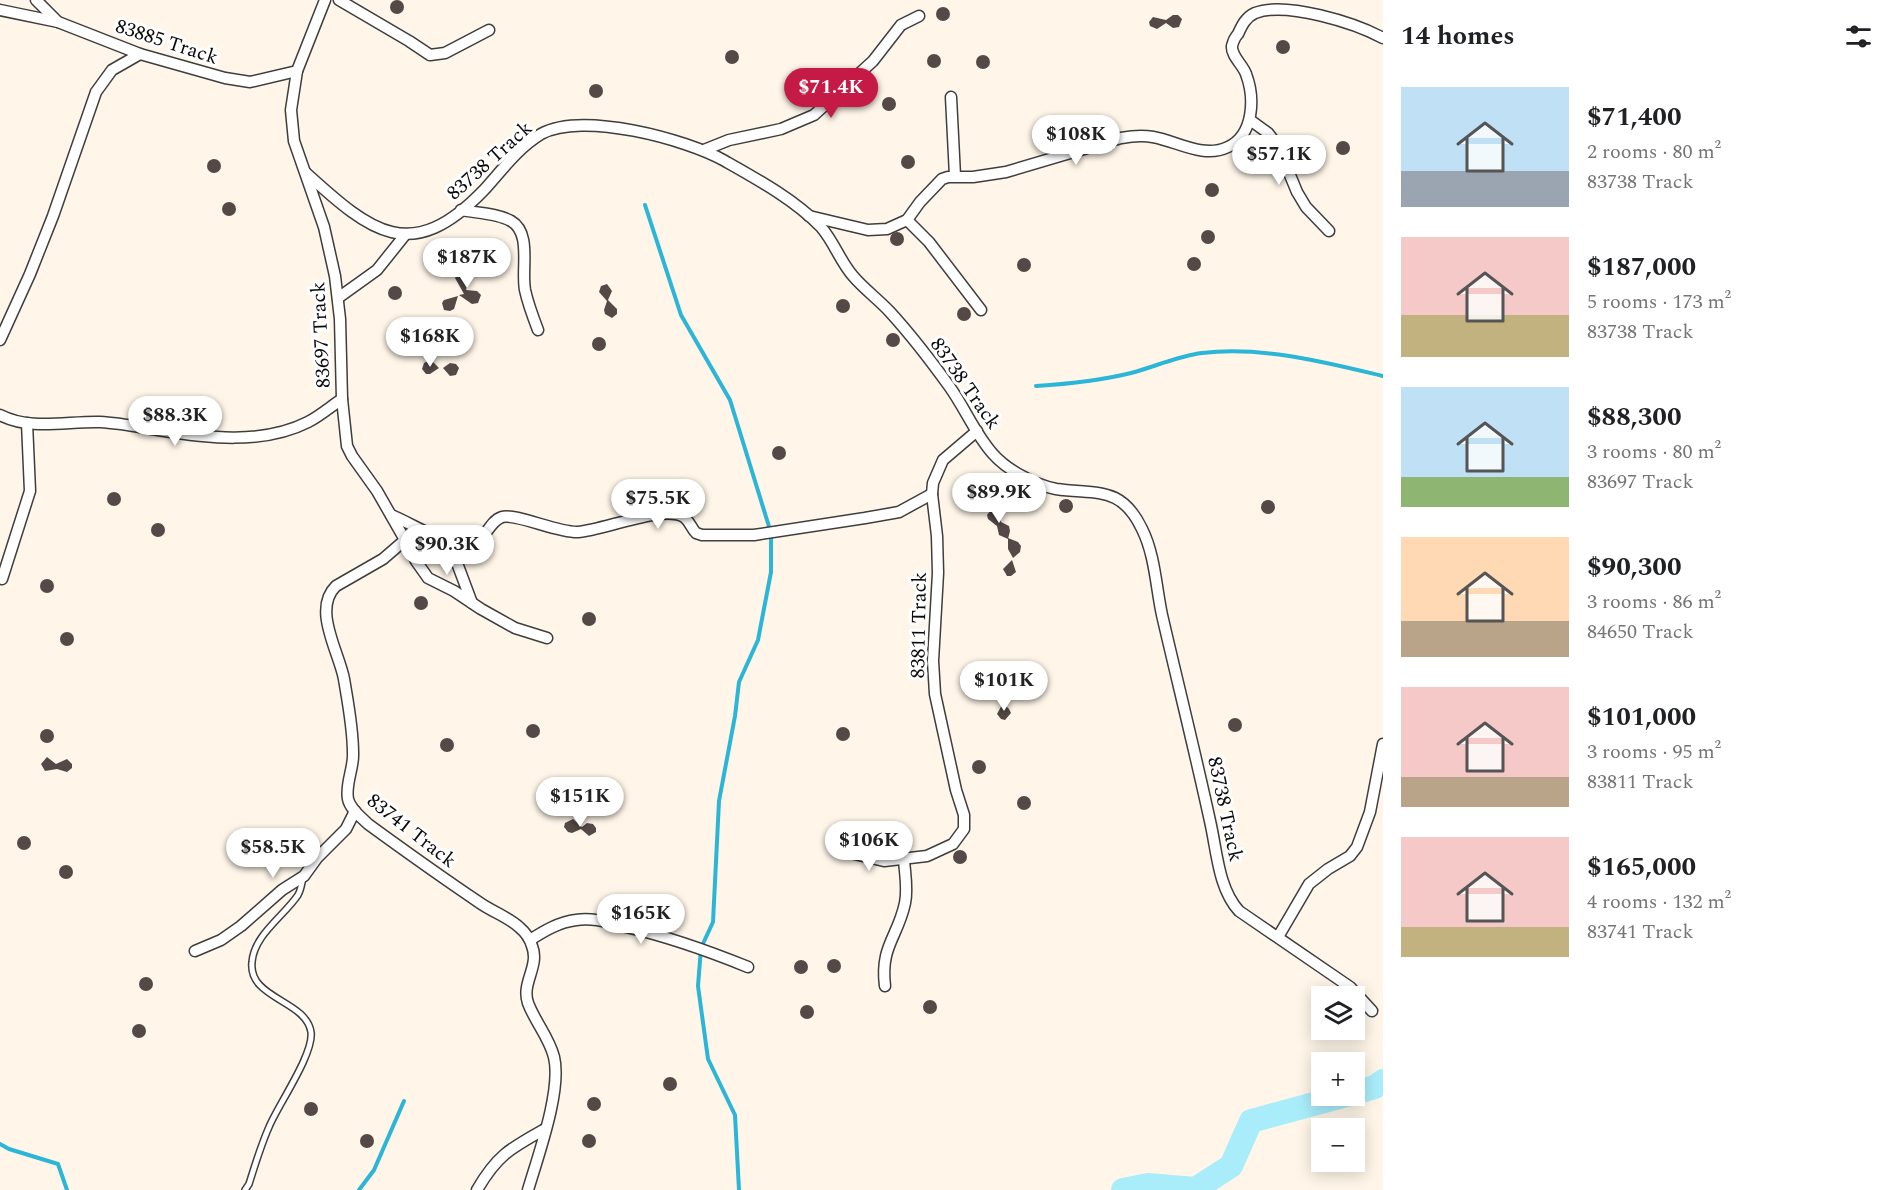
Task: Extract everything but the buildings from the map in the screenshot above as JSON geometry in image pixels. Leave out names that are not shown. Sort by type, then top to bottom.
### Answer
[{"type":"street","name":"83885 Track","points":[[36,0],[58,22],[140,54],[225,78],[250,82],[297,71]]},
{"type":"street","name":"83697 Track","points":[[0,415],[13,421],[27,423],[120,423],[194,435],[239,437],[298,427],[324,413],[342,399],[338,298],[332,258],[306,173],[296,150],[291,120],[292,96],[297,71],[325,0]]},
{"type":"street","points":[[339,0],[409,40],[430,55],[445,53],[489,30]]},
{"type":"street","points":[[809,216],[872,231],[887,229],[906,220],[942,179],[1006,172],[1100,143],[1139,135],[1164,140],[1189,149],[1228,148],[1242,138],[1250,120],[1251,104],[1248,77],[1233,51],[1232,44],[1248,18],[1256,13],[1284,9],[1347,22],[1383,38]]},
{"type":"street","points":[[0,10],[58,22]]},
{"type":"street","points":[[704,150],[729,140],[781,129],[814,115],[873,61],[901,26],[919,16]]},
{"type":"street","points":[[0,340],[53,216],[96,92],[112,70],[140,54]]},
{"type":"street","points":[[951,97],[955,176]]},
{"type":"street","points":[[1250,120],[1268,133],[1278,146],[1297,192],[1306,207],[1329,231]]},
{"type":"street","name":"83738 Track","points":[[405,235],[413,235],[448,221],[483,191],[521,150],[539,136],[554,129],[578,126],[641,131],[704,150],[758,181],[809,216],[827,235],[853,277],[889,310],[951,388],[994,455],[1035,482],[1056,489],[1110,495],[1122,502],[1134,516],[1143,531],[1152,560],[1158,598],[1192,738],[1218,864],[1232,903],[1350,987],[1372,1011]]},
{"type":"street","points":[[306,173],[359,217],[394,234],[405,235]]},
{"type":"street","points":[[461,210],[504,218],[517,226],[521,232],[524,243],[525,288],[538,330]]},
{"type":"street","points":[[906,220],[929,242],[981,310]]},
{"type":"street","points":[[338,298],[378,270],[405,235]]},
{"type":"street","points":[[342,399],[345,439],[349,451],[391,514],[426,576],[515,628],[547,638]]},
{"type":"street","points":[[2,579],[30,492],[27,423]]},
{"type":"street","name":"83811 Track","points":[[901,860],[927,856],[947,848],[962,834],[965,824],[935,694],[933,661],[938,573],[937,536],[932,494],[936,475],[943,460],[977,430]]},
{"type":"street","points":[[391,514],[459,544],[475,544],[497,520],[506,516],[571,532],[593,530],[629,521],[674,514],[687,519],[696,533],[702,535],[754,535],[898,512],[932,494]]},
{"type":"street","points":[[442,538],[454,555],[472,603]]},
{"type":"street","name":"83741 Track","points":[[405,540],[383,558],[336,586],[329,596],[326,607],[331,636],[344,677],[350,722],[353,753],[348,800],[368,824],[483,905],[519,927],[530,940]]},
{"type":"street","points":[[1278,937],[1309,885],[1328,869],[1350,856],[1357,847],[1370,812],[1383,744]]},
{"type":"street","points":[[195,951],[235,931],[282,890],[304,876],[317,858],[346,829],[355,811]]},
{"type":"street","points":[[846,852],[884,861],[901,860],[905,903],[885,955],[885,986]]},
{"type":"street","points":[[528,1190],[554,1097],[556,1073],[554,1056],[527,1001],[526,988],[535,961],[535,953],[530,940],[561,923],[578,919],[598,920],[663,935],[748,966]]},
{"type":"street","points":[[477,1190],[488,1172],[505,1152],[545,1129]]},
{"type":"lane","points":[[244,1190],[249,1184],[268,1128],[294,1081],[310,1042],[310,1030],[303,1016],[267,992],[257,980],[251,967],[259,944],[299,893],[304,876]]},
{"type":"waterway","points":[[645,205],[681,315],[730,400],[771,533],[771,572],[758,640],[739,682],[719,801],[713,922],[701,948],[698,986],[708,1059],[735,1115],[739,1190]]},
{"type":"waterway","points":[[1036,386],[1107,378],[1193,354],[1225,351],[1293,357],[1383,376]]},
{"type":"waterway","points":[[1365,1090],[1375,1087],[1383,1081]]},
{"type":"waterway","points":[[359,1190],[374,1170],[404,1101]]},
{"type":"waterway","points":[[1123,1190],[1148,1185],[1195,1189],[1231,1166],[1251,1121],[1311,1105]]},
{"type":"waterway","points":[[0,1144],[58,1164],[67,1190]]}]
